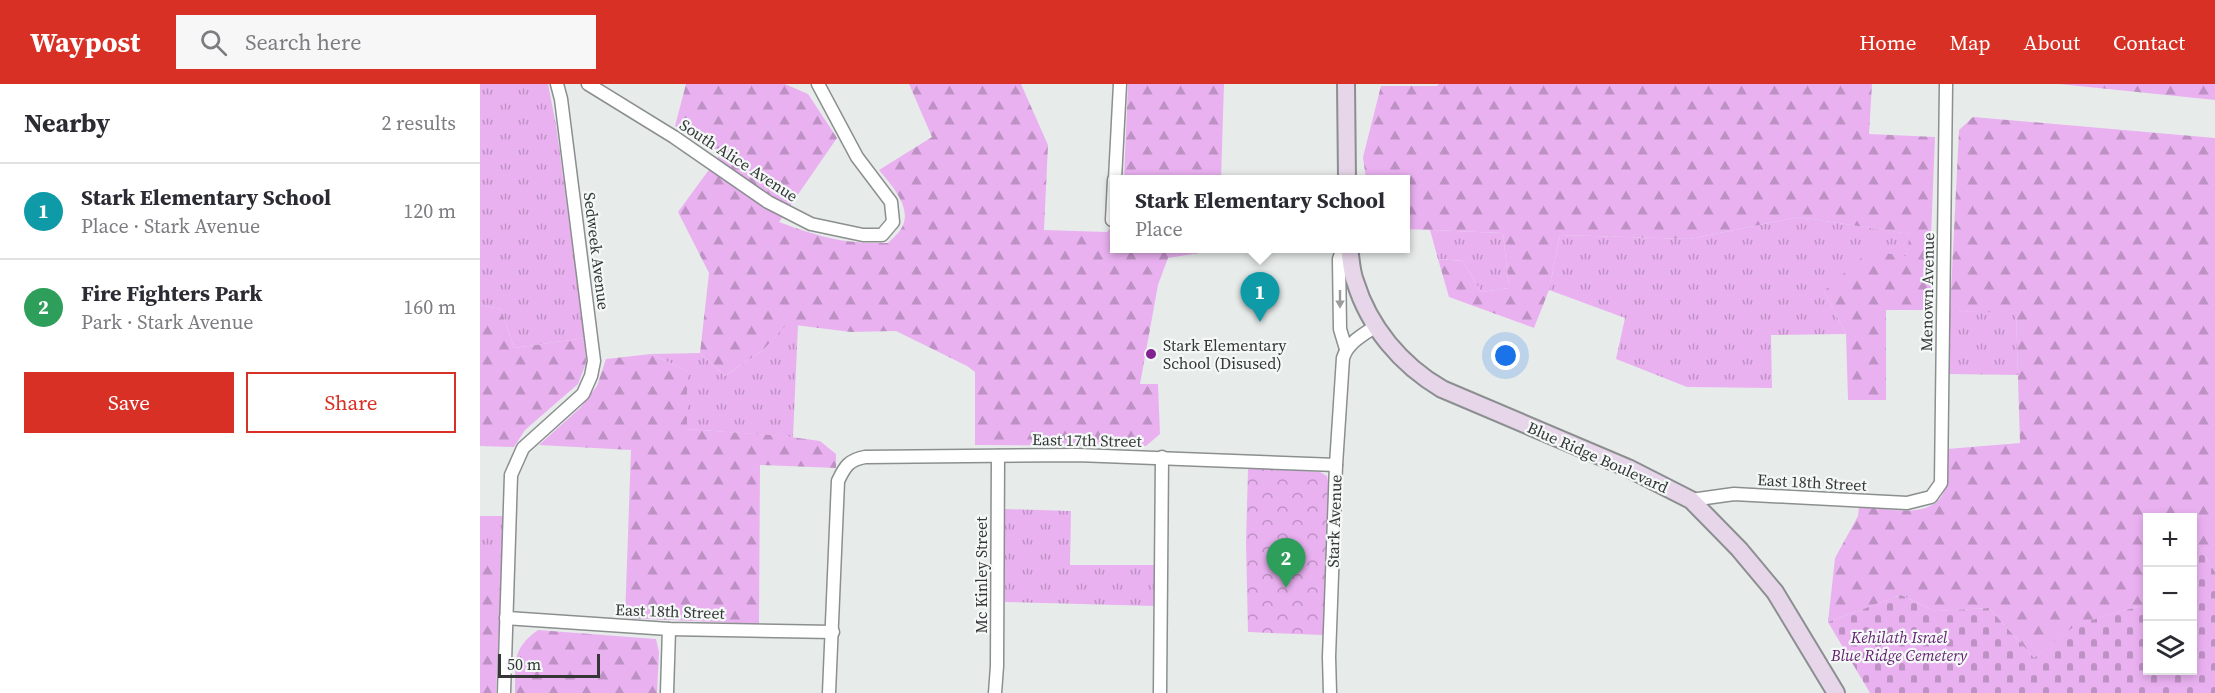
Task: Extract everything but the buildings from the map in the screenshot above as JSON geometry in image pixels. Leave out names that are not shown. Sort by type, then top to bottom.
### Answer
[{"type":"main road","points":[[1346,84],[1347,175]]},
{"type":"main road","name":"Blue Ridge Boulevard","points":[[1350,253],[1354,279],[1365,309],[1402,359],[1426,379],[1628,468],[1691,500],[1739,549],[1775,592],[1836,693]]},
{"type":"street","name":"Sedweek Avenue","points":[[504,693],[511,475],[524,448],[583,394],[591,376],[594,361],[561,99],[557,84]]},
{"type":"street","name":"South Alice Avenue","points":[[588,84],[674,137],[768,202],[811,224],[863,235],[882,235],[893,222],[891,202],[857,157],[818,84]]},
{"type":"street","points":[[1114,175],[1120,84]]},
{"type":"street","name":"Menown Avenue","points":[[1930,497],[1941,483],[1946,84]]},
{"type":"street","name":"Stark Avenue","points":[[1330,693],[1336,465],[1343,358],[1346,349],[1340,329],[1339,259],[1341,253]]},
{"type":"street","points":[[1346,349],[1376,326]]},
{"type":"street","name":"East 17th Street","points":[[833,632],[838,481],[845,466],[854,459],[865,457],[1077,455],[1336,465]]},
{"type":"street","name":"Mc Kinley Street","points":[[995,693],[998,456]]},
{"type":"street","points":[[1160,693],[1162,458]]},
{"type":"street","name":"East 18th Street","points":[[1691,500],[1734,494],[1907,503],[1930,497]]},
{"type":"street","name":"East 18th Street","points":[[506,618],[669,629],[833,632]]},
{"type":"street","points":[[667,693],[669,629]]},
{"type":"street","points":[[830,693],[833,632]]},
{"type":"green space","points":[[480,84],[548,84],[556,125],[585,338],[514,348],[501,309],[480,305]]},
{"type":"green space","points":[[686,84],[785,84],[808,94],[837,138],[779,222],[832,238],[888,243],[901,229],[905,213],[895,190],[879,170],[932,137],[909,84],[1021,84],[1048,145],[1044,230],[1107,232],[1110,228],[1110,253],[1199,253],[1168,258],[1158,285],[1140,384],[1158,384],[1160,434],[1146,446],[975,445],[975,372],[896,331],[851,332],[787,324],[763,350],[725,376],[700,353],[709,273],[678,212],[719,156],[675,126]]},
{"type":"green space","points":[[1128,84],[1224,84],[1221,175],[1124,175]]},
{"type":"green space","points":[[1439,84],[1872,84],[1869,134],[1935,137],[1931,237],[1932,310],[1886,310],[1886,400],[1848,400],[1846,334],[1824,291],[1869,251],[1906,256],[1910,234],[1799,217],[1690,239],[1560,235],[1549,290],[1534,328],[1449,297],[1438,259],[1463,261],[1481,292],[1509,288],[1503,233],[1410,229],[1410,175],[1365,175],[1363,157],[1381,86],[1437,86]]},
{"type":"green space","points":[[2059,84],[2215,84],[2215,100]]},
{"type":"green space","points":[[1973,117],[2215,138],[2215,572],[2197,543],[2197,513],[2143,513],[2143,606],[2077,625],[2034,658],[1989,608],[1935,611],[1901,595],[1828,622],[1835,558],[1858,516],[1859,506],[1907,510],[1930,506],[1944,491],[1947,475],[1947,449],[2020,443],[2016,313],[1950,311],[1959,130]]},
{"type":"green space","points":[[1799,217],[1911,234],[1906,256],[1824,291],[1846,334],[1771,335],[1772,388],[1687,387],[1616,359],[1625,318],[1549,290],[1560,235],[1690,239]]},
{"type":"green space","points":[[1430,230],[1503,233],[1509,288],[1481,292],[1463,261],[1438,259]]},
{"type":"green space","points":[[480,305],[501,309],[514,348],[585,338],[586,363],[578,384],[525,430],[514,447],[480,446]]},
{"type":"green space","points":[[1950,311],[2016,312],[2018,375],[1948,374]]},
{"type":"green space","points":[[787,323],[798,325],[793,437],[687,429],[687,371],[651,354],[700,353],[725,376],[763,350]]},
{"type":"green space","points":[[651,354],[687,371],[687,429],[820,441],[836,454],[836,468],[760,465],[759,624],[625,618],[631,450],[539,445],[580,408],[597,386],[606,359]]},
{"type":"green space","points":[[1248,468],[1320,472],[1327,476],[1329,486],[1323,635],[1248,632],[1246,543]]},
{"type":"green space","points":[[1005,509],[1071,511],[1070,565],[1154,565],[1154,606],[1005,602]]},
{"type":"green space","points":[[480,516],[505,516],[502,565],[480,565]]},
{"type":"green space","name":"Kehilath Israel Blue Ridge Cemetery","points":[[2197,543],[2215,572],[2215,693],[1870,693],[1828,622],[1901,595],[1935,611],[1989,608],[2034,658],[2076,625],[2143,606],[2143,675],[2197,675]]},
{"type":"green space","points":[[480,565],[502,565],[496,693],[480,693]]},
{"type":"green space","points":[[538,630],[656,639],[659,652],[657,693],[515,693],[519,650]]},
{"type":"place","name":"Stark Elementary School","points":[[1260,322]]},
{"type":"place","name":"Stark Elementary School (Disused)","points":[[1151,354]]},
{"type":"place","name":"Fire Fighters Park","points":[[1286,588]]}]
